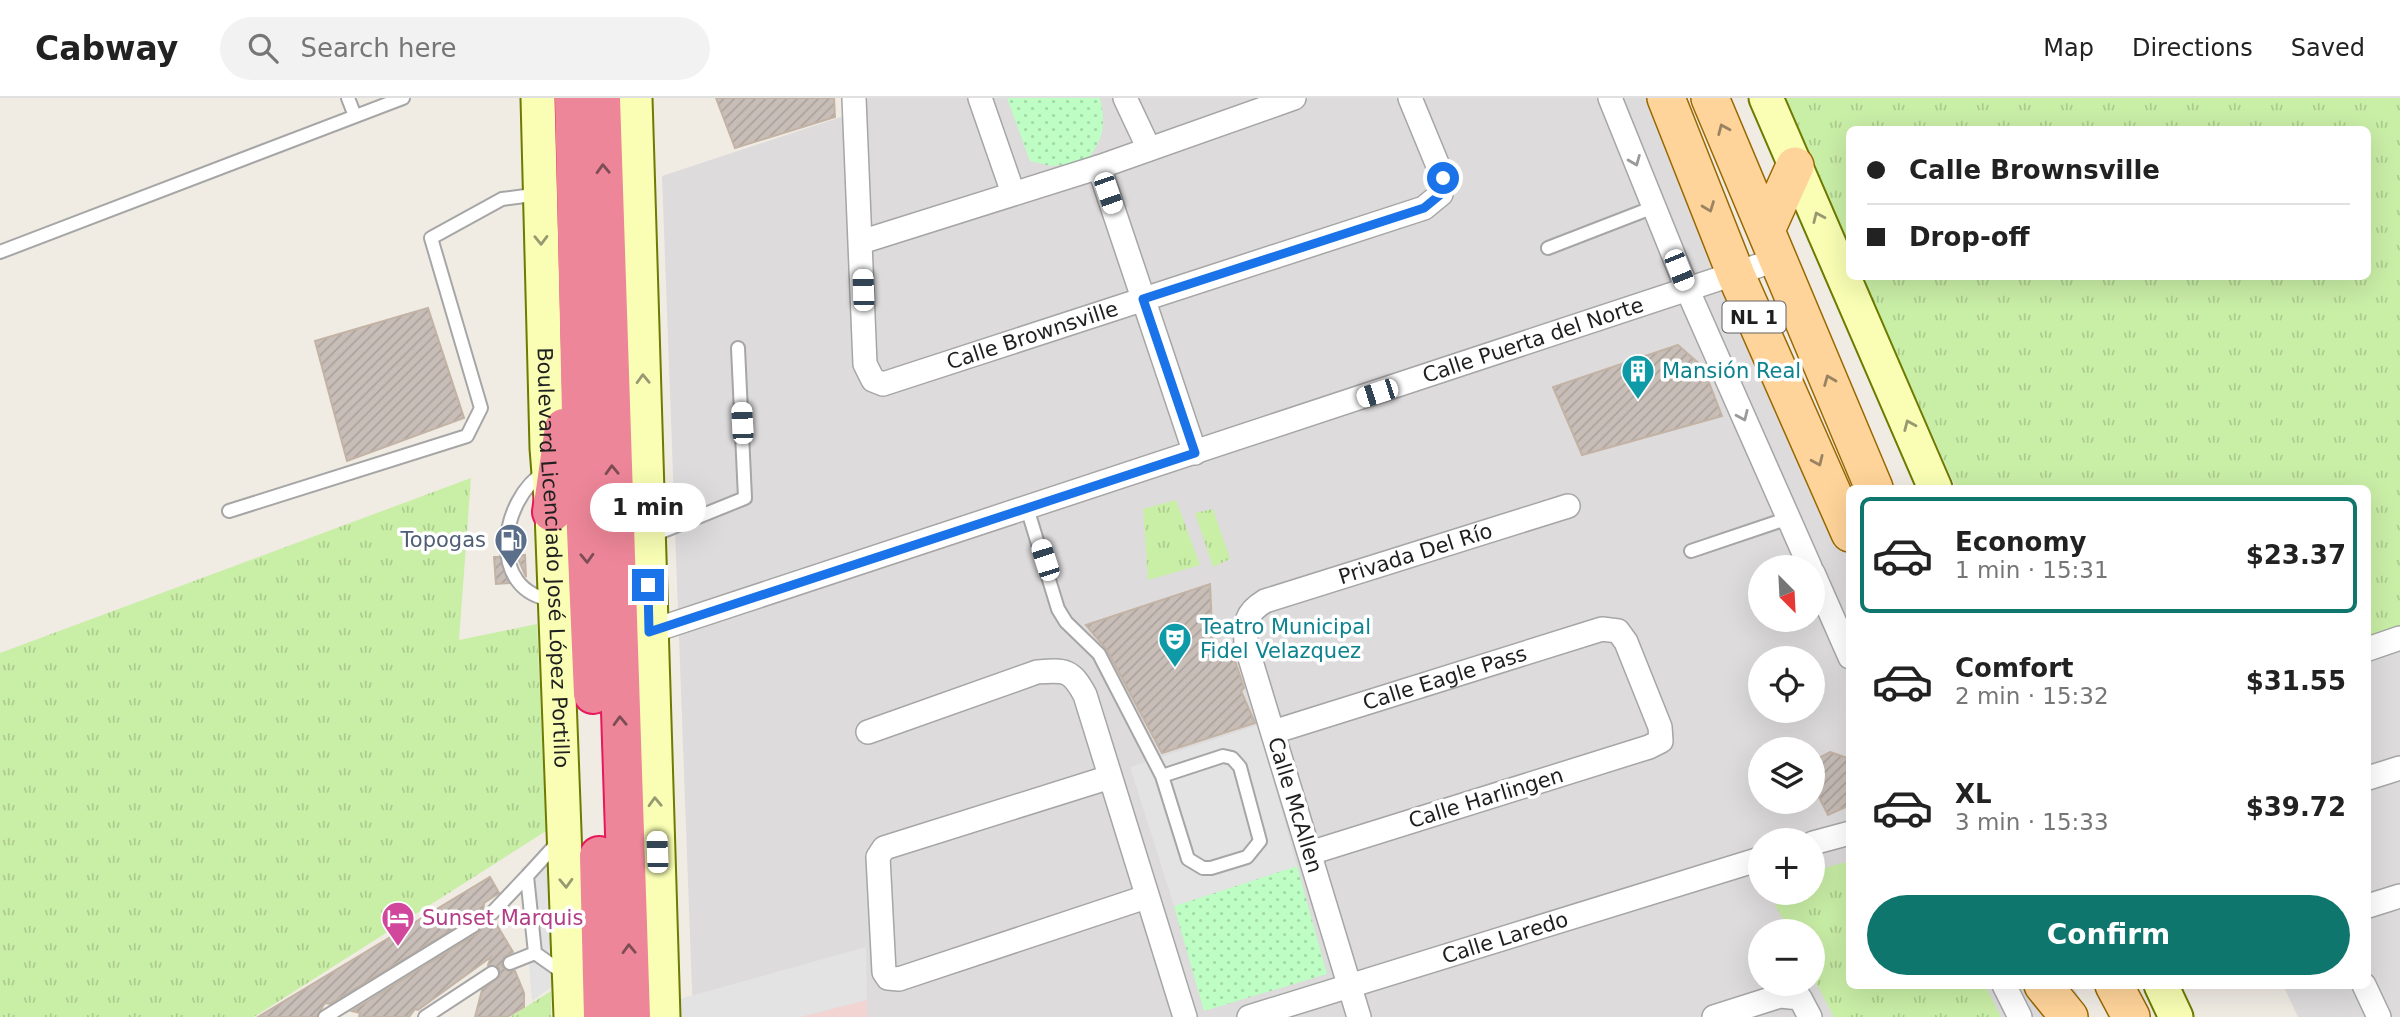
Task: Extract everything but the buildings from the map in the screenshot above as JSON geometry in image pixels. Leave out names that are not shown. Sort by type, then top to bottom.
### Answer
[{"type":"highway","name":"Boulevard Licenciado José López Portillo","points":[[573,98],[603,1017]]},
{"type":"highway","points":[[601,98],[631,1017]]},
{"type":"highway","points":[[552,512],[579,336]]},
{"type":"main road","name":"NL 1","points":[[1666,98],[1736,275],[1846,527]]},
{"type":"main road","name":"NL 1","points":[[1710,98],[1873,485]]},
{"type":"main road","points":[[1773,244],[1795,166]]},
{"type":"main road","points":[[2046,989],[2069,1017]]},
{"type":"main road","points":[[2068,989],[2081,1017]]},
{"type":"main road","points":[[2116,989],[2131,1017]]},
{"type":"street","name":"Boulevard Licenciado José López Portillo","points":[[538,98],[549,469],[571,1017]]},
{"type":"street","points":[[635,98],[649,632],[663,1017]]},
{"type":"street","name":"Calle Brownsville","points":[[854,98],[865,364],[873,380],[883,384],[1436,201],[1444,188],[1443,178],[1410,98]]},
{"type":"street","points":[[980,98],[1013,193]]},
{"type":"street","points":[[1125,98],[1149,149]]},
{"type":"street","points":[[861,242],[1099,167],[1268,103],[1294,98]]},
{"type":"street","points":[[1609,98],[1688,291],[1805,555]]},
{"type":"street","points":[[1766,98],[1934,485]]},
{"type":"street","points":[[1099,167],[1195,453]]},
{"type":"street","name":"Calle Puerta del Norte","points":[[649,632],[1736,275],[1773,244]]},
{"type":"street","name":"Privada Del Río","points":[[1265,601],[1568,506]]},
{"type":"street","points":[[1825,600],[1846,648]]},
{"type":"street","name":"Calle McAllen","points":[[1265,601],[1249,613],[1245,622],[1245,633],[1359,1017]]},
{"type":"street","name":"Calle Eagle Pass","points":[[1273,732],[1590,631],[1618,631],[1634,656],[1660,727],[1661,741]]},
{"type":"street","points":[[2371,648],[2400,639]]},
{"type":"street","points":[[869,732],[1037,672],[1068,672],[1076,678],[1085,695],[1185,1017]]},
{"type":"street","name":"Calle Harlingen","points":[[1310,853],[1661,741]]},
{"type":"street","points":[[2371,777],[2400,768]]},
{"type":"street","points":[[1110,777],[884,848],[878,857],[884,968],[888,978],[899,979],[1146,897]]},
{"type":"street","points":[[1825,839],[1846,833]]},
{"type":"street","name":"Calle Laredo","points":[[1249,1017],[1748,863]]},
{"type":"street","points":[[2371,905],[2400,896]]},
{"type":"street","points":[[2006,989],[2020,1017]]},
{"type":"street","points":[[2163,989],[2176,1017]]},
{"type":"street","points":[[2366,989],[2379,1017]]},
{"type":"street","points":[[1714,1017],[1787,996],[1800,998],[1810,1017]]},
{"type":"lane","points":[[348,98],[355,116]]},
{"type":"lane","points":[[0,252],[403,98]]},
{"type":"lane","points":[[229,511],[467,436],[481,408],[430,238],[502,199],[540,194]]},
{"type":"lane","points":[[1548,248],[1654,207]]},
{"type":"lane","points":[[647,538],[745,498],[738,348]]},
{"type":"lane","points":[[549,469],[528,485],[514,506],[508,530],[508,561],[513,576],[525,590],[555,600]]},
{"type":"lane","points":[[1027,508],[1058,609],[1066,622],[1099,654],[1162,776],[1188,859],[1203,868],[1212,867],[1247,857],[1256,849],[1260,841],[1240,767],[1232,758],[1223,756],[1162,776]]},
{"type":"lane","points":[[1691,551],[1789,518]]},
{"type":"lane","points":[[491,914],[564,835]]},
{"type":"lane","points":[[527,876],[534,953]]},
{"type":"lane","points":[[325,1017],[473,926]]},
{"type":"lane","points":[[534,953],[569,977]]},
{"type":"lane","points":[[510,963],[534,953]]},
{"type":"lane","points":[[425,1017],[492,973]]},
{"type":"shaded area","points":[[843,98],[1659,98],[1846,498],[1846,989],[2075,989],[2088,1017],[693,1017],[662,176],[844,116]]},
{"type":"shaded area","points":[[2400,648],[2400,1017],[2298,1017],[2285,989],[2371,989],[2371,657]]},
{"type":"shaded area","points":[[1258,725],[1297,866],[1174,906],[1130,767]]},
{"type":"shaded area","points":[[554,851],[560,981],[532,1001],[521,868]]},
{"type":"shaded area","points":[[866,947],[867,1000],[800,1017],[678,1017],[676,1000]]},
{"type":"shaded area","points":[[867,1000],[867,1017],[800,1017]]},
{"type":"green space","points":[[1007,98],[1100,98],[1103,124],[1100,139],[1085,162],[1051,166],[1030,161]]},
{"type":"green space","points":[[1784,98],[2400,98],[2400,625],[2371,635],[2371,485],[1955,485],[1863,280],[2371,280],[2371,126],[1846,126],[1846,239]]},
{"type":"green space","points":[[471,478],[459,640],[537,624],[546,831],[254,1017],[0,1017],[0,653]]},
{"type":"green space","points":[[1176,500],[1200,565],[1148,580],[1143,509]]},
{"type":"green space","points":[[1213,509],[1230,559],[1213,567],[1195,513]]},
{"type":"green space","points":[[1846,862],[1846,989],[1987,989],[2001,1017],[1834,1017],[1823,996],[1825,919],[1783,919],[1775,905],[1825,905],[1825,868]]},
{"type":"green space","points":[[1297,866],[1327,974],[1204,1011],[1174,906]]},
{"type":"green space","points":[[551,991],[551,1017],[510,1017]]},
{"type":"place","name":"Mansión Real","points":[[1638,401]]},
{"type":"place","name":"Topogas","points":[[511,570]]},
{"type":"place","name":"Teatro Municipal Fidel Velazquez","points":[[1175,669]]},
{"type":"place","name":"Sunset Marquis","points":[[398,948]]},
{"type":"route","points":[[648,585],[649,632],[1195,453],[1143,299],[1424,208],[1436,201],[1441,194],[1444,188],[1443,178]]}]
